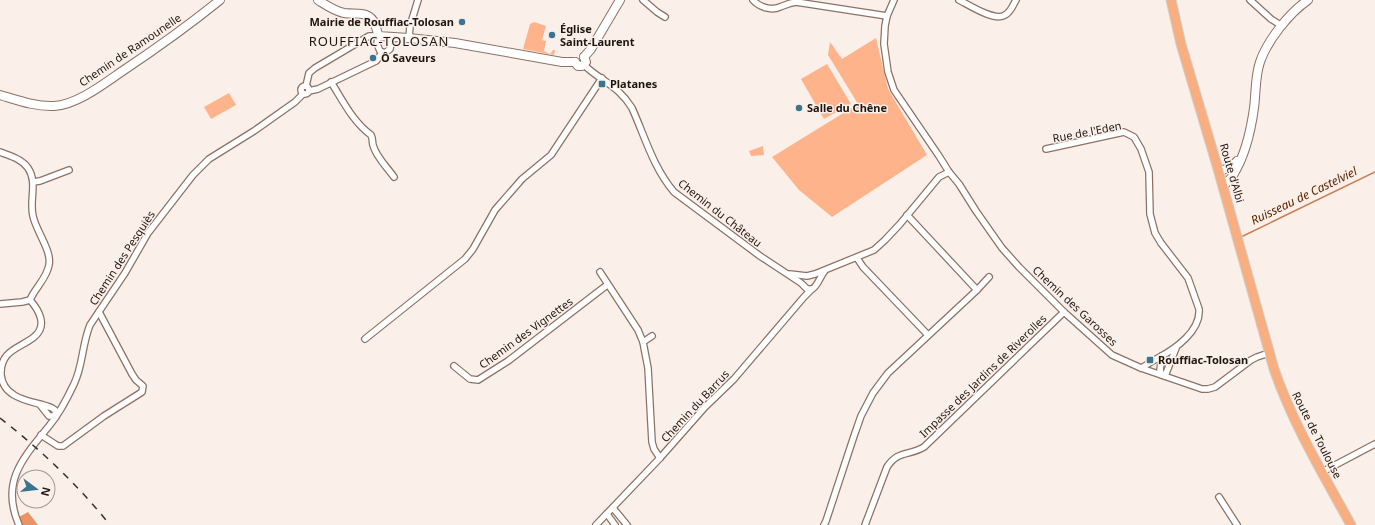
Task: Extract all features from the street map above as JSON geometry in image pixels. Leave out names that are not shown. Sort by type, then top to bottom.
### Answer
[{"type":"main road","name":"Route d'Albi","points":[[1171,0],[1181,44],[1219,170],[1269,353]]},
{"type":"main road","name":"Route de Toulouse","points":[[1269,353],[1287,404],[1351,525]]},
{"type":"street","name":"Chemin de Ramounelle","points":[[0,95],[38,105],[54,106],[74,101],[113,78],[155,49],[220,0]]},
{"type":"street","points":[[318,0],[338,11],[344,13],[364,14],[372,19],[378,36],[378,47],[382,52]]},
{"type":"street","points":[[409,38],[410,26],[418,0]]},
{"type":"street","points":[[584,57],[591,49],[620,0]]},
{"type":"street","points":[[643,0],[665,17]]},
{"type":"street","points":[[753,0],[759,6],[764,7],[776,8],[790,2],[796,2],[887,16]]},
{"type":"street","name":"Chemin des Garosses","points":[[894,0],[887,16],[884,49],[890,81],[899,99],[1002,248],[1064,312],[1112,355],[1141,368],[1202,389],[1211,389],[1251,360],[1269,353]]},
{"type":"street","points":[[959,0],[990,15],[1000,18],[1010,12],[1016,0]]},
{"type":"street","points":[[1250,0],[1271,19],[1282,26]]},
{"type":"street","points":[[1223,186],[1233,176],[1248,135],[1254,109],[1259,63],[1268,46],[1289,17],[1308,0]]},
{"type":"street","points":[[392,38],[390,49],[385,53],[382,52],[376,61],[318,89],[308,88],[309,72],[369,36],[409,38],[455,43],[562,62],[574,62],[578,66],[584,66],[586,62],[584,57]]},
{"type":"street","points":[[574,62],[577,56],[584,57]]},
{"type":"street","name":"Chemin du Château","points":[[584,66],[621,92],[628,101],[657,168],[664,180],[674,192],[760,256],[804,286]]},
{"type":"street","points":[[365,339],[465,259],[473,249],[495,210],[522,179],[551,155],[602,78]]},
{"type":"street","points":[[331,82],[362,129],[371,135],[373,145],[377,153],[394,177]]},
{"type":"street","name":"Chemin des Pesquiès","points":[[19,525],[13,509],[12,501],[15,479],[19,467],[24,456],[41,435],[74,384],[78,374],[87,333],[148,233],[197,171],[209,159],[254,131],[295,102],[303,94],[302,88],[308,88]]},
{"type":"street","name":"Rue de l'Eden","points":[[1046,149],[1124,132],[1134,137],[1141,149],[1149,172],[1150,214],[1155,233],[1188,278],[1200,314],[1197,324],[1176,348],[1164,376]]},
{"type":"street","points":[[0,152],[21,161],[25,164],[31,174],[34,182],[32,215],[50,259],[47,271],[30,300]]},
{"type":"street","points":[[1219,170],[1230,168],[1236,164],[1242,154]]},
{"type":"street","points":[[34,182],[69,170]]},
{"type":"street","name":"Chemin du Château","points":[[786,273],[809,276],[824,272],[874,250],[886,240],[939,177],[949,172]]},
{"type":"street","points":[[907,216],[977,290]]},
{"type":"street","points":[[857,258],[863,267],[928,335]]},
{"type":"street","points":[[600,272],[607,285],[638,330],[643,342],[648,368],[652,442],[660,458]]},
{"type":"street","points":[[804,286],[812,289],[816,287],[817,282],[824,272]]},
{"type":"street","points":[[804,297],[804,280],[809,276],[815,278],[817,282]]},
{"type":"street","points":[[824,525],[856,429],[873,393],[888,373],[989,277]]},
{"type":"street","name":"Chemin des Vignettes","points":[[454,366],[470,379],[478,380],[508,361],[607,285]]},
{"type":"street","name":"Chemin du Barrus","points":[[596,525],[660,458],[705,407],[734,379],[812,289]]},
{"type":"street","points":[[0,304],[30,300]]},
{"type":"street","points":[[30,300],[41,317],[40,328],[34,336],[10,350],[6,354],[1,366],[1,373],[4,385],[10,393],[41,406],[54,414]]},
{"type":"street","points":[[41,435],[58,446],[63,446],[104,416],[142,392],[143,386],[132,374],[99,312]]},
{"type":"street","name":"Impasse des Jardins de Riverolles","points":[[865,525],[887,467],[892,459],[897,455],[916,452],[924,447],[1064,312]]},
{"type":"street","points":[[643,342],[652,336]]},
{"type":"street","name":"Rue de l'Eden","points":[[1141,368],[1176,348]]},
{"type":"street","points":[[1162,356],[1160,370],[1164,376]]},
{"type":"street","points":[[1322,472],[1375,444]]},
{"type":"street","points":[[1219,497],[1237,525]]},
{"type":"street","points":[[613,508],[627,525]]},
{"type":"street","points":[[607,514],[615,525]]},
{"type":"shaded area","points":[[534,22],[546,26],[542,40],[546,41],[544,51],[550,54],[553,50],[555,50],[554,55],[523,49],[530,24]]},
{"type":"shaded area","points":[[876,38],[888,89],[927,155],[832,217],[799,190],[772,157],[858,104],[828,55],[830,42],[842,59]]},
{"type":"shaded area","points":[[827,64],[851,104],[824,119],[801,79]]},
{"type":"shaded area","points":[[229,93],[236,105],[211,119],[204,107]]},
{"type":"shaded area","points":[[763,146],[764,155],[751,156],[749,151]]},
{"type":"shaded area","points":[[28,512],[38,525],[23,525],[19,517]]},
{"type":"waterway","name":"Ruisseau de Castelviel","points":[[1241,237],[1375,172]]},
{"type":"railway","points":[[0,418],[58,468],[98,510],[110,525]]},
{"type":"place","name":"Mairie de Rouffiac-Tolosan","points":[[462,22]]},
{"type":"place","name":"Église Saint-Laurent","points":[[552,35]]},
{"type":"place","name":"Ô Saveurs","points":[[373,58]]},
{"type":"place","name":"Platanes","points":[[602,84]]},
{"type":"place","name":"Salle du Chêne","points":[[799,108]]},
{"type":"place","name":"Rouffiac-Tolosan","points":[[1150,360]]},
{"type":"district","name":"ROUFFIAC-TOLOSAN","points":[[379,41]]}]
